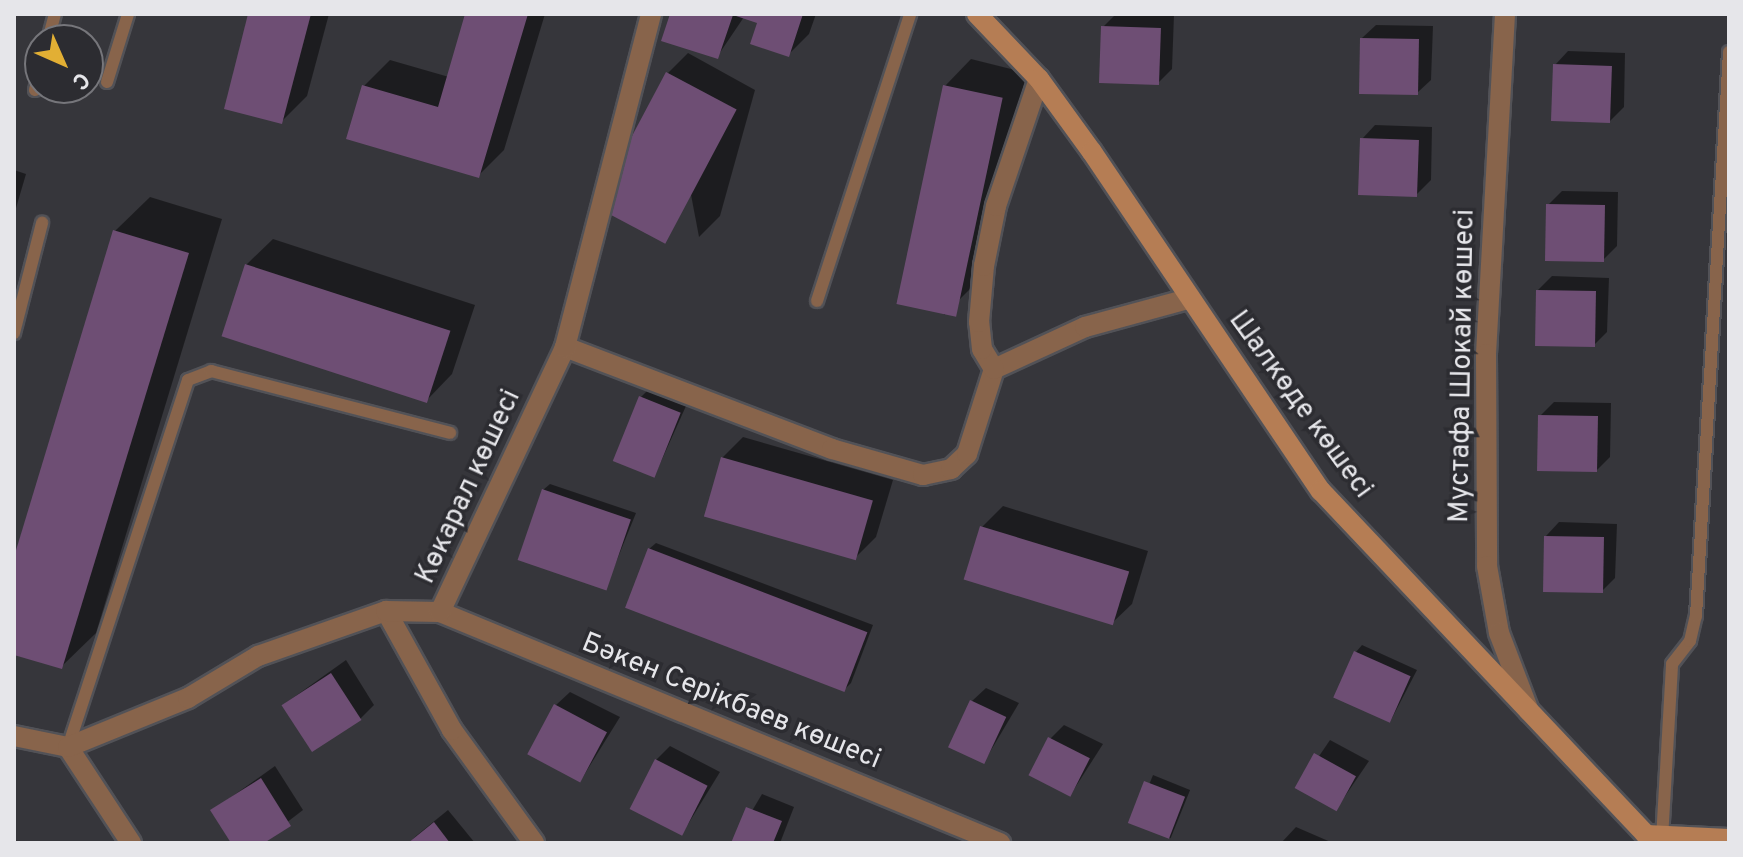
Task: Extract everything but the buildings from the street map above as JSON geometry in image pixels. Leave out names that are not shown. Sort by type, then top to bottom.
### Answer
[{"type":"street","name":"Көкарал көшесі","points":[[386,611],[440,612],[565,347],[651,14]]},
{"type":"street","name":"Шалкөде көшесі","points":[[977,14],[1039,79],[1321,491],[1651,839]]},
{"type":"street","name":"Мустафа Шокай көшесі","points":[[1505,14],[1486,354],[1487,566],[1499,633],[1529,712]]},
{"type":"street","points":[[994,369],[982,349],[979,322],[984,266],[996,206],[1039,79]]},
{"type":"street","points":[[565,347],[832,449],[923,475],[951,469],[967,454],[994,369],[1085,327],[1188,299]]},
{"type":"street","points":[[14,736],[68,747],[188,698],[258,656],[386,611],[452,730],[534,843]]},
{"type":"street","name":"Бәкен Серікбаев көшесі","points":[[440,612],[1000,843]]},
{"type":"street","points":[[68,747],[131,843]]},
{"type":"street","points":[[1651,839],[1729,839]]},
{"type":"lane","points":[[107,82],[128,14]]},
{"type":"lane","points":[[817,301],[910,14]]},
{"type":"lane","points":[[1651,839],[1672,664],[1690,641],[1696,616],[1729,52]]},
{"type":"lane","points":[[14,333],[42,223]]},
{"type":"lane","points":[[68,747],[188,380],[211,371],[450,433]]}]
